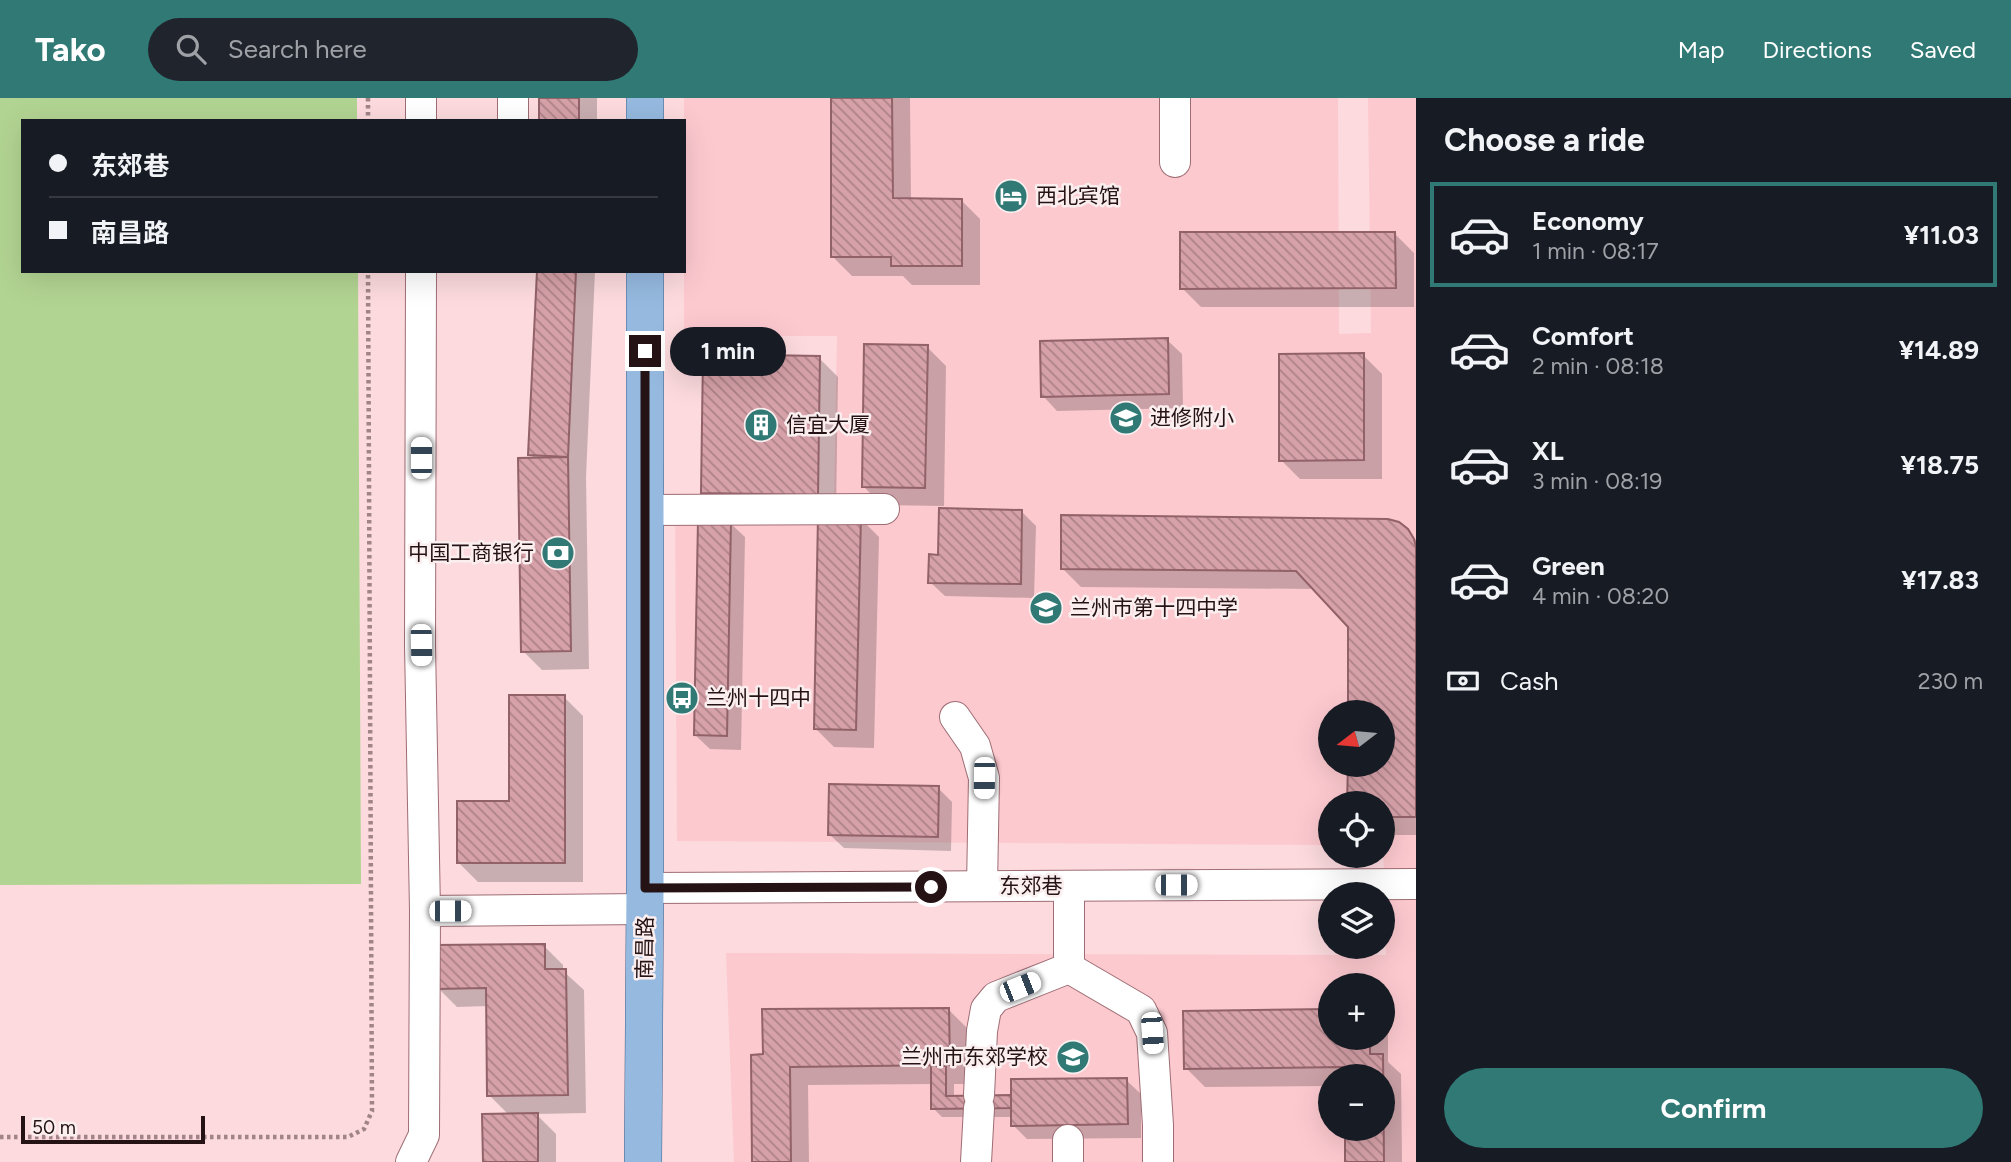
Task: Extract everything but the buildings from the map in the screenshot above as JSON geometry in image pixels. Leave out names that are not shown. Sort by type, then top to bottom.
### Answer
[{"type":"main road","points":[[645,98],[645,119]]},
{"type":"main road","name":"南昌路","points":[[643,1162],[645,273]]},
{"type":"street","points":[[421,98],[421,119]]},
{"type":"street","points":[[513,98],[513,119]]},
{"type":"street","points":[[1175,98],[1175,162]]},
{"type":"street","points":[[411,1162],[424,1135],[421,273]]},
{"type":"street","points":[[645,510],[884,509]]},
{"type":"street","points":[[955,717],[975,746],[984,778],[982,886]]},
{"type":"street","name":"东郊巷","points":[[425,911],[645,898],[982,886],[1416,884]]},
{"type":"street","points":[[1069,886],[1069,968]]},
{"type":"street","points":[[976,1162],[982,1031],[986,1009],[996,997],[1069,968]]},
{"type":"street","points":[[1069,968],[1140,1010],[1152,1033],[1158,1162]]},
{"type":"path","points":[[368,98],[368,119]]},
{"type":"path","points":[[0,1137],[348,1137],[364,1129],[372,1111],[369,273]]},
{"type":"shaded area","points":[[684,98],[1338,98],[1339,334],[1371,333],[1368,98],[1416,98],[1416,1162],[734,1162],[726,953],[1318,955],[1318,959],[1395,959],[1395,882],[1384,882],[1384,868],[1395,868],[1395,791],[1318,791],[1318,845],[677,841],[675,500],[834,500],[837,336],[684,336]]},
{"type":"green space","points":[[0,98],[357,98],[357,119],[21,119],[21,273],[358,273],[361,884],[0,885]]},
{"type":"place","name":"西北宾馆","points":[[1011,196]]},
{"type":"place","name":"进修附小","points":[[1126,418]]},
{"type":"place","name":"信宜大厦","points":[[761,425]]},
{"type":"place","name":"中国工商银行","points":[[558,553]]},
{"type":"place","name":"兰州市第十四中学","points":[[1046,608]]},
{"type":"place","name":"兰州十四中","points":[[682,698]]},
{"type":"place","name":"兰州市东郊学校","points":[[1073,1057]]},
{"type":"route","points":[[645,351],[645,888],[931,887]]}]
